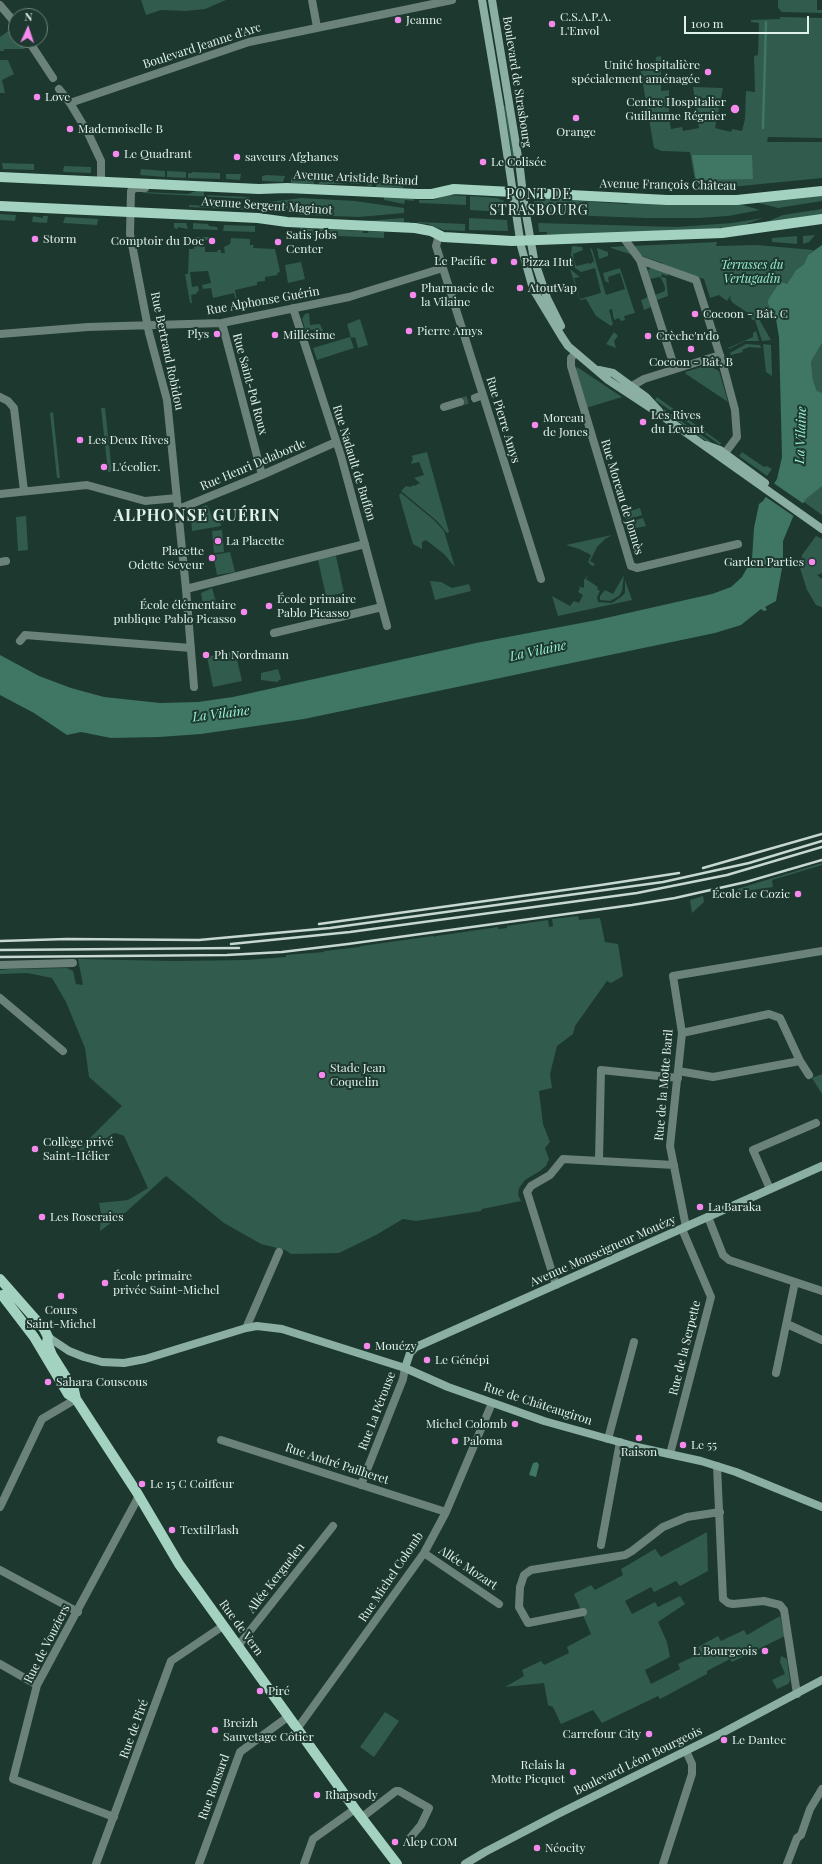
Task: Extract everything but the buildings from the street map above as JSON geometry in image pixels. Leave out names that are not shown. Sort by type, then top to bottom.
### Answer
[{"type":"main road","name":"Boulevard de Strasbourg","points":[[482,0],[517,191]]},
{"type":"main road","name":"Boulevard de Strasbourg","points":[[492,0],[520,169],[517,191]]},
{"type":"main road","name":"Avenue Aristide Briand","points":[[0,177],[259,189],[287,188],[417,194],[432,194],[454,189],[517,191]]},
{"type":"main road","name":"Avenue François Château","points":[[517,191],[622,198],[724,200],[770,198],[822,191]]},
{"type":"main road","points":[[517,191],[534,259],[547,298],[576,353]]},
{"type":"main road","points":[[517,191],[520,241],[532,284],[538,298],[568,346],[608,380],[629,390],[702,444],[709,451],[766,486]]},
{"type":"main road","name":"Avenue Sergent Maginot","points":[[0,206],[267,218],[286,222],[420,228],[448,238],[520,241],[530,240]]},
{"type":"main road","points":[[530,240],[722,233],[822,220]]},
{"type":"main road","points":[[702,444],[725,453],[822,529]]},
{"type":"main road","points":[[799,510],[822,523]]},
{"type":"main road","name":"Avenue Monseigneur Mouézy","points":[[405,1368],[410,1353],[416,1347],[556,1286],[822,1166]]},
{"type":"main road","name":"Rue de Vern","points":[[0,1280],[36,1319],[48,1337],[52,1355],[74,1390],[76,1399],[139,1496],[179,1564],[355,1809],[397,1864]]},
{"type":"main road","points":[[1,1294],[14,1305],[35,1329],[48,1337]]},
{"type":"main road","name":"Rue de Vern","points":[[1,1294],[34,1337],[68,1394],[76,1399]]},
{"type":"main road","name":"Rue de Châteaugiron","points":[[48,1337],[70,1351],[84,1357],[102,1362],[124,1363],[145,1359],[246,1328],[257,1326],[282,1329],[405,1368],[492,1403],[544,1421],[608,1439],[717,1466],[756,1479],[822,1507]]},
{"type":"main road","name":"Boulevard Léon Bourgeois","points":[[465,1864],[484,1852],[686,1751],[822,1680]]},
{"type":"street","points":[[312,0],[317,27]]},
{"type":"street","name":"Boulevard Jeanne d'Arc","points":[[70,103],[249,42],[452,0]]},
{"type":"street","points":[[0,4],[8,14]]},
{"type":"street","points":[[33,48],[53,78]]},
{"type":"street","points":[[59,89],[70,103],[88,133],[101,161],[101,181]]},
{"type":"street","name":"Avenue Aristide Briand","points":[[130,211],[131,191],[135,188],[185,190],[197,186]]},
{"type":"street","name":"Rue Bertrand Robidou","points":[[130,211],[130,234],[148,326],[167,400],[178,498],[194,688]]},
{"type":"street","points":[[439,235],[436,246],[443,268]]},
{"type":"street","points":[[623,237],[640,260],[675,369]]},
{"type":"street","points":[[640,260],[696,280],[720,355],[733,404],[737,434],[736,439],[725,453]]},
{"type":"street","name":"Rue Alphonse Guérin","points":[[0,334],[67,328],[222,323],[363,294],[443,268]]},
{"type":"street","name":"Rue Pierre Amys","points":[[443,268],[479,396],[541,579]]},
{"type":"street","name":"Rue Nadault de Buffon","points":[[293,308],[336,442],[387,626]]},
{"type":"street","name":"Rue Saint-Pol Roux","points":[[222,323],[262,474]]},
{"type":"street","name":"Rue Moreau de Jonnès","points":[[576,353],[572,358],[570,366],[631,566],[637,568],[738,544]]},
{"type":"street","points":[[629,390],[644,379],[720,355]]},
{"type":"street","points":[[0,397],[8,400],[14,408],[24,491]]},
{"type":"street","points":[[444,407],[460,402]]},
{"type":"street","name":"Rue Henri Delaborde","points":[[179,509],[336,442]]},
{"type":"street","points":[[0,494],[87,485],[139,500],[178,498]]},
{"type":"street","points":[[186,589],[365,544]]},
{"type":"street","points":[[274,633],[382,607]]},
{"type":"street","points":[[20,641],[25,635],[191,648]]},
{"type":"street","name":"Rue de la Motte Baril","points":[[684,1228],[670,1146],[682,1033],[673,976],[822,951]]},
{"type":"street","points":[[0,965],[73,963]]},
{"type":"street","points":[[0,998],[63,1052]]},
{"type":"street","points":[[682,1033],[769,1014],[780,1018],[800,1061],[809,1075]]},
{"type":"street","points":[[599,1160],[601,1070],[713,1077],[800,1061]]},
{"type":"street","points":[[770,1189],[753,1150],[816,1123]]},
{"type":"street","points":[[556,1286],[527,1192],[531,1186],[550,1175],[563,1159],[674,1165]]},
{"type":"street","points":[[708,1217],[723,1255],[729,1260],[822,1291]]},
{"type":"street","name":"Rue de la Serpette","points":[[670,1454],[711,1297],[684,1228]]},
{"type":"street","points":[[246,1328],[279,1252]]},
{"type":"street","points":[[776,1373],[796,1282]]},
{"type":"street","points":[[787,1324],[822,1340]]},
{"type":"street","points":[[608,1439],[634,1342]]},
{"type":"street","name":"Rue La Pérouse","points":[[360,1484],[403,1379],[405,1368]]},
{"type":"street","points":[[0,1507],[42,1419],[76,1399]]},
{"type":"street","name":"Rue Michel Colomb","points":[[297,1729],[424,1553],[446,1512],[492,1403]]},
{"type":"street","name":"Rue André Pailheret","points":[[221,1440],[446,1512]]},
{"type":"street","points":[[601,1545],[620,1442]]},
{"type":"street","points":[[717,1466],[723,1599],[728,1603],[733,1604],[764,1601],[780,1605],[784,1610],[797,1694]]},
{"type":"street","name":"Rue de Vouziers","points":[[114,1817],[13,1779],[37,1685],[78,1612],[139,1496]]},
{"type":"street","points":[[583,1612],[528,1623],[519,1608],[520,1587],[524,1575],[531,1570],[625,1555],[663,1527],[686,1517],[720,1512]]},
{"type":"street","name":"Allée Kerguelen","points":[[238,1646],[333,1526]]},
{"type":"street","name":"Allée Mozart","points":[[424,1553],[499,1604]]},
{"type":"street","points":[[0,1570],[78,1612]]},
{"type":"street","name":"Rue de Piré","points":[[96,1864],[171,1661],[223,1626]]},
{"type":"street","points":[[0,1664],[37,1685]]},
{"type":"street","name":"Rue Ronsard","points":[[199,1864],[240,1752],[289,1716]]},
{"type":"street","points":[[663,1864],[692,1774],[692,1764],[686,1751]]},
{"type":"street","points":[[786,1864],[797,1838],[801,1834],[810,1809],[822,1789]]},
{"type":"street","points":[[362,1818],[396,1791],[399,1791],[429,1808],[421,1824],[410,1838]]},
{"type":"street","points":[[304,1864],[314,1838],[355,1809]]},
{"type":"green space","points":[[141,0],[226,0],[205,9],[186,11],[161,10],[146,15]]},
{"type":"green space","points":[[778,0],[817,0],[817,10],[822,10],[822,13],[782,12],[778,8]]},
{"type":"green space","points":[[780,17],[822,18],[822,138],[768,137],[767,142],[822,142],[822,178],[741,186],[696,186],[690,152],[662,151],[654,148],[640,67],[655,67],[656,57],[661,56],[661,91],[669,90],[669,118],[671,129],[682,127],[683,131],[699,128],[693,87],[723,88],[715,128],[731,132],[732,129],[742,131],[745,119],[746,91],[755,92],[754,56],[758,55],[759,23],[751,22],[751,20],[780,19]]},
{"type":"green space","points":[[8,31],[8,48],[25,49],[4,49],[4,51],[0,51],[0,37]]},
{"type":"green space","points":[[0,60],[8,60],[14,74],[2,80],[5,93],[0,93]]},
{"type":"green space","points":[[504,106],[506,106],[515,163],[513,163]]},
{"type":"green space","points":[[2,163],[34,164],[34,170],[3,169]]},
{"type":"green space","points":[[64,166],[91,167],[91,173],[63,172]]},
{"type":"green space","points":[[141,169],[165,171],[165,177],[140,175]]},
{"type":"green space","points":[[167,171],[186,172],[186,178],[167,177]]},
{"type":"green space","points":[[188,173],[220,173],[220,179],[188,178]]},
{"type":"green space","points":[[226,174],[241,174],[240,180],[226,179]]},
{"type":"green space","points":[[262,176],[285,176],[283,182],[262,181]]},
{"type":"green space","points":[[291,177],[314,178],[314,184],[291,183]]},
{"type":"green space","points":[[319,178],[334,178],[334,183],[351,184],[319,184]]},
{"type":"green space","points":[[352,179],[372,180],[372,186],[368,186],[367,184],[351,184]]},
{"type":"green space","points":[[377,180],[403,182],[403,188],[376,187]]},
{"type":"green space","points":[[198,190],[204,190],[204,195],[249,197],[250,199],[143,193],[188,194]]},
{"type":"green space","points":[[448,195],[466,196],[466,205],[419,203],[419,200],[433,200]]},
{"type":"green space","points":[[822,195],[822,201],[778,208],[755,202]]},
{"type":"green space","points":[[470,196],[497,198],[504,201],[505,212],[470,210]]},
{"type":"green space","points":[[384,197],[414,197],[414,201],[405,200],[404,204],[384,200]]},
{"type":"green space","points":[[301,198],[355,201],[404,208],[404,213],[359,217],[302,215],[261,205],[261,203]]},
{"type":"green space","points":[[538,198],[626,204],[635,201],[739,204],[760,210],[728,216],[698,218],[647,218],[536,214],[534,201],[538,201]]},
{"type":"green space","points":[[189,205],[240,207],[250,210],[189,207]]},
{"type":"green space","points":[[822,209],[822,216],[759,225],[783,215]]},
{"type":"green space","points":[[0,214],[16,215],[15,221],[0,220]]},
{"type":"green space","points":[[33,216],[43,218],[43,216],[48,216],[47,223],[32,222]]},
{"type":"green space","points":[[65,217],[98,219],[97,225],[63,223]]},
{"type":"green space","points":[[404,218],[404,222],[410,222],[409,225],[365,221]]},
{"type":"green space","points":[[469,218],[507,220],[508,231],[469,230]]},
{"type":"green space","points":[[763,218],[738,227],[600,234],[547,234],[547,232],[539,232],[538,223],[677,227],[732,223]]},
{"type":"green space","points":[[418,222],[465,224],[465,231],[443,230]]},
{"type":"green space","points":[[174,223],[186,223],[188,229],[178,227],[178,229],[174,228]]},
{"type":"green space","points":[[193,223],[208,224],[209,226],[217,227],[218,230],[193,229]]},
{"type":"green space","points":[[224,225],[255,226],[255,232],[223,231]]},
{"type":"green space","points":[[300,228],[363,231],[363,233],[368,233],[368,231],[384,232],[384,238],[337,236],[337,234],[333,234],[332,236],[300,234]]},
{"type":"green space","points":[[815,235],[809,242],[803,244],[803,236]]},
{"type":"green space","points":[[797,236],[797,244],[772,242],[772,238]]},
{"type":"green space","points":[[195,237],[212,237],[212,240],[203,240],[202,246],[205,247],[205,252],[217,252],[218,250],[221,250],[221,253],[225,253],[224,247],[230,244],[231,238],[250,239],[250,245],[254,245],[253,248],[275,249],[280,272],[277,273],[278,275],[265,277],[265,281],[257,282],[257,285],[235,290],[236,301],[234,293],[213,298],[211,288],[203,289],[202,285],[211,283],[208,271],[190,272],[192,287],[198,286],[199,290],[196,294],[191,295],[192,303],[190,303],[185,274],[188,274],[189,249],[194,249]]},
{"type":"green space","name":"Terrasses du Vertugadin","points":[[717,242],[716,246],[757,245],[814,250],[808,255],[804,264],[796,270],[787,284],[780,281],[768,300],[768,304],[774,315],[759,319],[771,340],[762,341],[755,320],[752,320],[750,313],[733,303],[730,299],[731,295],[727,301],[719,295],[710,298],[704,279],[662,265],[662,263],[639,255],[632,246]]},
{"type":"green space","points":[[572,246],[582,247],[583,250],[573,254],[576,266],[590,264],[594,261],[590,248],[592,249],[606,295],[625,289],[620,273],[608,277],[609,283],[605,281],[603,273],[620,268],[635,313],[624,316],[625,320],[621,321],[619,318],[614,320],[612,309],[609,310],[613,324],[611,326],[596,316],[586,299],[580,300],[570,269],[580,277],[574,278],[580,299],[601,293],[595,268],[581,272],[575,268],[571,255]]},
{"type":"green space","points":[[626,246],[633,255],[611,248],[611,247]]},
{"type":"green space","points":[[597,248],[608,252],[608,256],[599,259]]},
{"type":"green space","points":[[301,262],[305,279],[288,283],[285,265]]},
{"type":"green space","points":[[652,267],[666,271],[668,274],[667,276],[662,274],[661,277],[666,278],[668,296],[657,300],[655,295],[665,291],[665,287],[661,278],[650,279],[648,270]]},
{"type":"green space","points":[[648,297],[651,307],[644,310],[641,300]]},
{"type":"green space","points":[[309,313],[310,325],[320,324],[323,331],[315,333],[313,329],[306,332],[302,319],[305,314]]},
{"type":"green space","points":[[360,319],[368,345],[358,348],[355,337],[351,338],[347,324]]},
{"type":"green space","points":[[756,331],[759,341],[745,341],[729,349],[728,348],[753,337],[753,333]]},
{"type":"green space","points":[[614,332],[618,336],[614,341],[616,348],[606,344]]},
{"type":"green space","points":[[350,337],[354,348],[317,360],[313,348]]},
{"type":"green space","points":[[822,343],[822,404],[813,380],[811,362]]},
{"type":"green space","points":[[746,344],[760,345],[761,348],[749,347],[742,350],[743,352],[731,355],[730,353]]},
{"type":"green space","points":[[763,344],[771,345],[772,376],[766,372]]},
{"type":"green space","points":[[708,365],[719,371],[728,402],[685,372]]},
{"type":"green space","points":[[577,367],[622,397],[586,408],[575,370]]},
{"type":"green space","points":[[657,397],[721,443],[720,445],[655,400]]},
{"type":"green space","points":[[101,408],[105,408],[112,472],[108,472]]},
{"type":"green space","points":[[664,409],[710,441],[709,443],[663,411]]},
{"type":"green space","points":[[53,412],[60,478],[57,478],[50,413]]},
{"type":"green space","points":[[427,452],[449,532],[447,533],[437,521],[401,491],[406,486],[411,487],[420,483],[414,478],[424,475],[419,462],[411,464],[413,458],[411,456]]},
{"type":"green space","points":[[742,452],[764,467],[767,466],[772,469],[767,476],[739,456]]},
{"type":"green space","points":[[822,479],[822,515],[804,502],[818,481]]},
{"type":"green space","points":[[401,493],[434,520],[444,531],[455,567],[444,554],[426,540],[422,542],[422,549],[413,544],[399,495]]},
{"type":"green space","points":[[207,505],[211,514],[219,513],[221,526],[192,531],[191,516],[188,516],[188,512]]},
{"type":"green space","points":[[640,508],[642,515],[626,520],[623,513]]},
{"type":"green space","points":[[26,516],[28,550],[18,551],[16,517]]},
{"type":"green space","points":[[643,518],[646,526],[627,530],[626,523]]},
{"type":"green space","name":"La Placette","points":[[222,530],[224,552],[214,553],[212,531]]},
{"type":"green space","points":[[612,535],[605,539],[597,547],[590,561],[595,564],[593,566],[588,562],[591,555],[566,545]]},
{"type":"green space","name":"Garden Parties","points":[[816,536],[822,539],[822,573],[817,575],[822,579],[822,607],[816,605],[807,590],[800,568],[802,555]]},
{"type":"green space","points":[[230,552],[235,572],[217,575],[213,555]]},
{"type":"green space","points":[[336,556],[344,593],[326,596],[318,560]]},
{"type":"green space","points":[[589,574],[586,579],[598,587],[597,589],[600,591],[597,597],[598,602],[612,603],[621,597],[625,593],[625,580],[632,600],[558,616],[552,596],[570,606],[574,601],[579,603],[583,595],[578,592],[580,588],[578,586],[584,588],[584,580]]},
{"type":"green space","points":[[624,575],[622,591],[619,596],[610,601],[600,600],[600,596],[605,590],[613,594]]},
{"type":"green space","points":[[430,581],[441,582],[452,588],[469,584],[471,591],[435,600]]},
{"type":"green space","points":[[212,588],[216,602],[203,605],[201,593]]},
{"type":"green space","points":[[235,651],[242,681],[213,687],[207,657]]},
{"type":"green space","points":[[278,669],[281,679],[277,682],[261,680],[261,673]]},
{"type":"green space","points":[[822,863],[822,865],[772,880],[773,887],[738,892],[737,889]]},
{"type":"green space","points":[[703,896],[704,902],[692,913],[690,900]]},
{"type":"green space","name":"Stade Jean Coquelin","points":[[578,916],[579,920],[600,918],[605,942],[618,944],[623,976],[611,983],[607,981],[575,1026],[573,1034],[557,1046],[550,1074],[552,1088],[539,1091],[543,1124],[550,1142],[545,1148],[549,1159],[546,1166],[525,1180],[519,1188],[518,1195],[521,1201],[482,1209],[481,1211],[416,1221],[403,1219],[376,1235],[339,1253],[291,1254],[285,1250],[261,1244],[224,1223],[166,1176],[126,1212],[100,1231],[101,1213],[99,1203],[128,1200],[148,1188],[124,1136],[119,1134],[114,1133],[72,1161],[70,1158],[122,1106],[89,1077],[85,1048],[66,1002],[52,978],[27,973],[0,974],[0,970],[10,969],[67,968],[73,971],[76,984],[83,985],[78,959],[174,961],[246,960],[286,957],[286,955],[324,952],[498,927],[498,929],[507,928],[507,926],[548,920],[549,927],[553,926],[552,919]]},
{"type":"green space","points":[[822,1074],[822,1094],[812,1078]]},
{"type":"green space","points":[[707,1532],[708,1571],[680,1586],[676,1581],[654,1592],[651,1587],[625,1601],[632,1614],[655,1602],[658,1607],[680,1596],[685,1604],[658,1622],[667,1642],[670,1657],[645,1670],[651,1684],[680,1669],[678,1664],[701,1653],[698,1647],[718,1636],[721,1641],[744,1630],[747,1635],[780,1616],[785,1636],[732,1662],[730,1659],[707,1671],[707,1674],[660,1699],[658,1696],[602,1723],[593,1710],[561,1724],[553,1707],[548,1705],[544,1683],[505,1687],[524,1676],[522,1670],[541,1661],[544,1665],[569,1653],[567,1647],[591,1634],[574,1594],[591,1585],[595,1590],[623,1575],[621,1569],[655,1549],[661,1557]]},
{"type":"green space","points":[[781,1656],[787,1659],[790,1681],[788,1684],[777,1689],[772,1680],[785,1674],[780,1662]]},
{"type":"green space","points":[[385,1712],[399,1721],[374,1757],[360,1747]]},
{"type":"water","points":[[692,155],[752,155],[753,179],[696,180]]},
{"type":"water","name":"La Vilaine","points":[[822,245],[822,343],[811,362],[813,380],[817,391],[822,393],[822,486],[807,498],[793,517],[783,541],[783,563],[776,601],[765,607],[767,610],[764,611],[761,609],[741,625],[715,633],[304,719],[201,734],[111,738],[81,732],[67,735],[34,713],[0,695],[0,655],[39,676],[71,688],[104,697],[160,703],[198,702],[233,697],[476,643],[597,620],[712,594],[731,587],[742,577],[752,559],[754,528],[759,504],[763,501],[777,479],[782,457],[779,337],[776,319],[768,304],[768,300],[780,281],[787,284],[796,270],[804,264],[808,255]]},
{"type":"water","points":[[537,1462],[539,1465],[536,1477],[529,1475],[533,1463]]},
{"type":"pier","points":[[772,482],[804,504],[795,517],[763,495]]},
{"type":"waterway","points":[[763,128],[766,22]]},
{"type":"tunnel","points":[[460,402],[475,398]]},
{"type":"railway","points":[[703,868],[822,834]]},
{"type":"railway","points":[[0,941],[67,939],[199,940],[330,928],[663,882],[749,863],[822,841]]},
{"type":"railway","points":[[231,944],[350,932],[637,893],[727,875],[822,847]]},
{"type":"railway","points":[[0,957],[227,955],[282,952],[675,898],[746,882],[822,860]]},
{"type":"railway","points":[[319,924],[679,873]]},
{"type":"railway","points":[[0,950],[239,948]]},
{"type":"place","name":"Jeanne","points":[[398,20]]},
{"type":"place","name":"C.S.A.P.A. L'Envol","points":[[552,24]]},
{"type":"place","name":"Unité hospitalière spécialement aménagée","points":[[708,72]]},
{"type":"place","name":"Love","points":[[37,97]]},
{"type":"place","name":"Centre Hospitalier Guillaume Régnier","points":[[735,109]]},
{"type":"place","name":"Orange","points":[[576,118]]},
{"type":"place","name":"Mademoiselle B","points":[[70,129]]},
{"type":"place","name":"Le Quadrant","points":[[116,154]]},
{"type":"place","name":"saveurs Afghanes","points":[[237,157]]},
{"type":"place","name":"Le Colisée","points":[[483,162]]},
{"type":"place","name":"Storm","points":[[35,239]]},
{"type":"place","name":"Comptoir du Doc","points":[[212,241]]},
{"type":"place","name":"Satis Jobs Center","points":[[278,242]]},
{"type":"place","name":"Le Pacific","points":[[494,261]]},
{"type":"place","name":"Pizza Hut","points":[[514,262]]},
{"type":"place","name":"AtoutVap","points":[[520,288]]},
{"type":"place","name":"Pharmacie de la Vilaine","points":[[413,295]]},
{"type":"place","name":"Cocoon - Bât. C","points":[[695,314]]},
{"type":"place","name":"Pierre Amys","points":[[409,331]]},
{"type":"place","name":"Plys","points":[[217,334]]},
{"type":"place","name":"Millésime","points":[[275,335]]},
{"type":"place","name":"Crèche'n'do","points":[[648,336]]},
{"type":"place","name":"Cocoon - Bât. B","points":[[691,349]]},
{"type":"place","name":"Les Rives du Levant","points":[[643,422]]},
{"type":"place","name":"Moreau de Jones","points":[[535,425]]},
{"type":"place","name":"Les Deux Rives","points":[[80,440]]},
{"type":"place","name":"L'écolier.","points":[[104,467]]},
{"type":"place","name":"La Placette","points":[[218,541]]},
{"type":"place","name":"Placette Odette Seveur","points":[[212,558]]},
{"type":"place","name":"Garden Parties","points":[[812,562]]},
{"type":"place","name":"École primaire Pablo Picasso","points":[[269,606]]},
{"type":"place","name":"École élémentaire publique Pablo Picasso","points":[[244,612]]},
{"type":"place","name":"Ph Nordmann","points":[[206,655]]},
{"type":"place","name":"École Le Cozic","points":[[798,894]]},
{"type":"place","name":"Stade Jean Coquelin","points":[[322,1075]]},
{"type":"place","name":"Collège privé Saint-Hélier","points":[[35,1149]]},
{"type":"place","name":"La Baraka","points":[[700,1207]]},
{"type":"place","name":"Les Roseraies","points":[[42,1217]]},
{"type":"place","name":"École primaire privée Saint-Michel","points":[[105,1283]]},
{"type":"place","name":"Cours Saint-Michel","points":[[61,1296]]},
{"type":"place","name":"Mouézy","points":[[367,1346]]},
{"type":"place","name":"Le Génépi","points":[[427,1360]]},
{"type":"place","name":"Sahara Couscous","points":[[48,1382]]},
{"type":"place","name":"Michel Colomb","points":[[515,1424]]},
{"type":"place","name":"Raison","points":[[639,1438]]},
{"type":"place","name":"Paloma","points":[[455,1441]]},
{"type":"place","name":"Le 55","points":[[683,1445]]},
{"type":"place","name":"Le 15 C Coiffeur","points":[[142,1484]]},
{"type":"place","name":"TextilFlash","points":[[172,1530]]},
{"type":"place","name":"L Bourgeois","points":[[765,1651]]},
{"type":"place","name":"Piré","points":[[260,1691]]},
{"type":"place","name":"Breizh Sauvetage Côtier","points":[[215,1730]]},
{"type":"place","name":"Carrefour City","points":[[649,1734]]},
{"type":"place","name":"Le Dantec","points":[[724,1740]]},
{"type":"place","name":"Relais la Motte Picquet","points":[[573,1772]]},
{"type":"place","name":"Rhapsody","points":[[317,1795]]},
{"type":"place","name":"Alep COM","points":[[395,1842]]},
{"type":"place","name":"Néocity","points":[[537,1848]]},
{"type":"district","name":"PONT DE STRASBOURG","points":[[539,204]]},
{"type":"district","name":"ALPHONSE GUÉRIN","points":[[197,516]]}]
